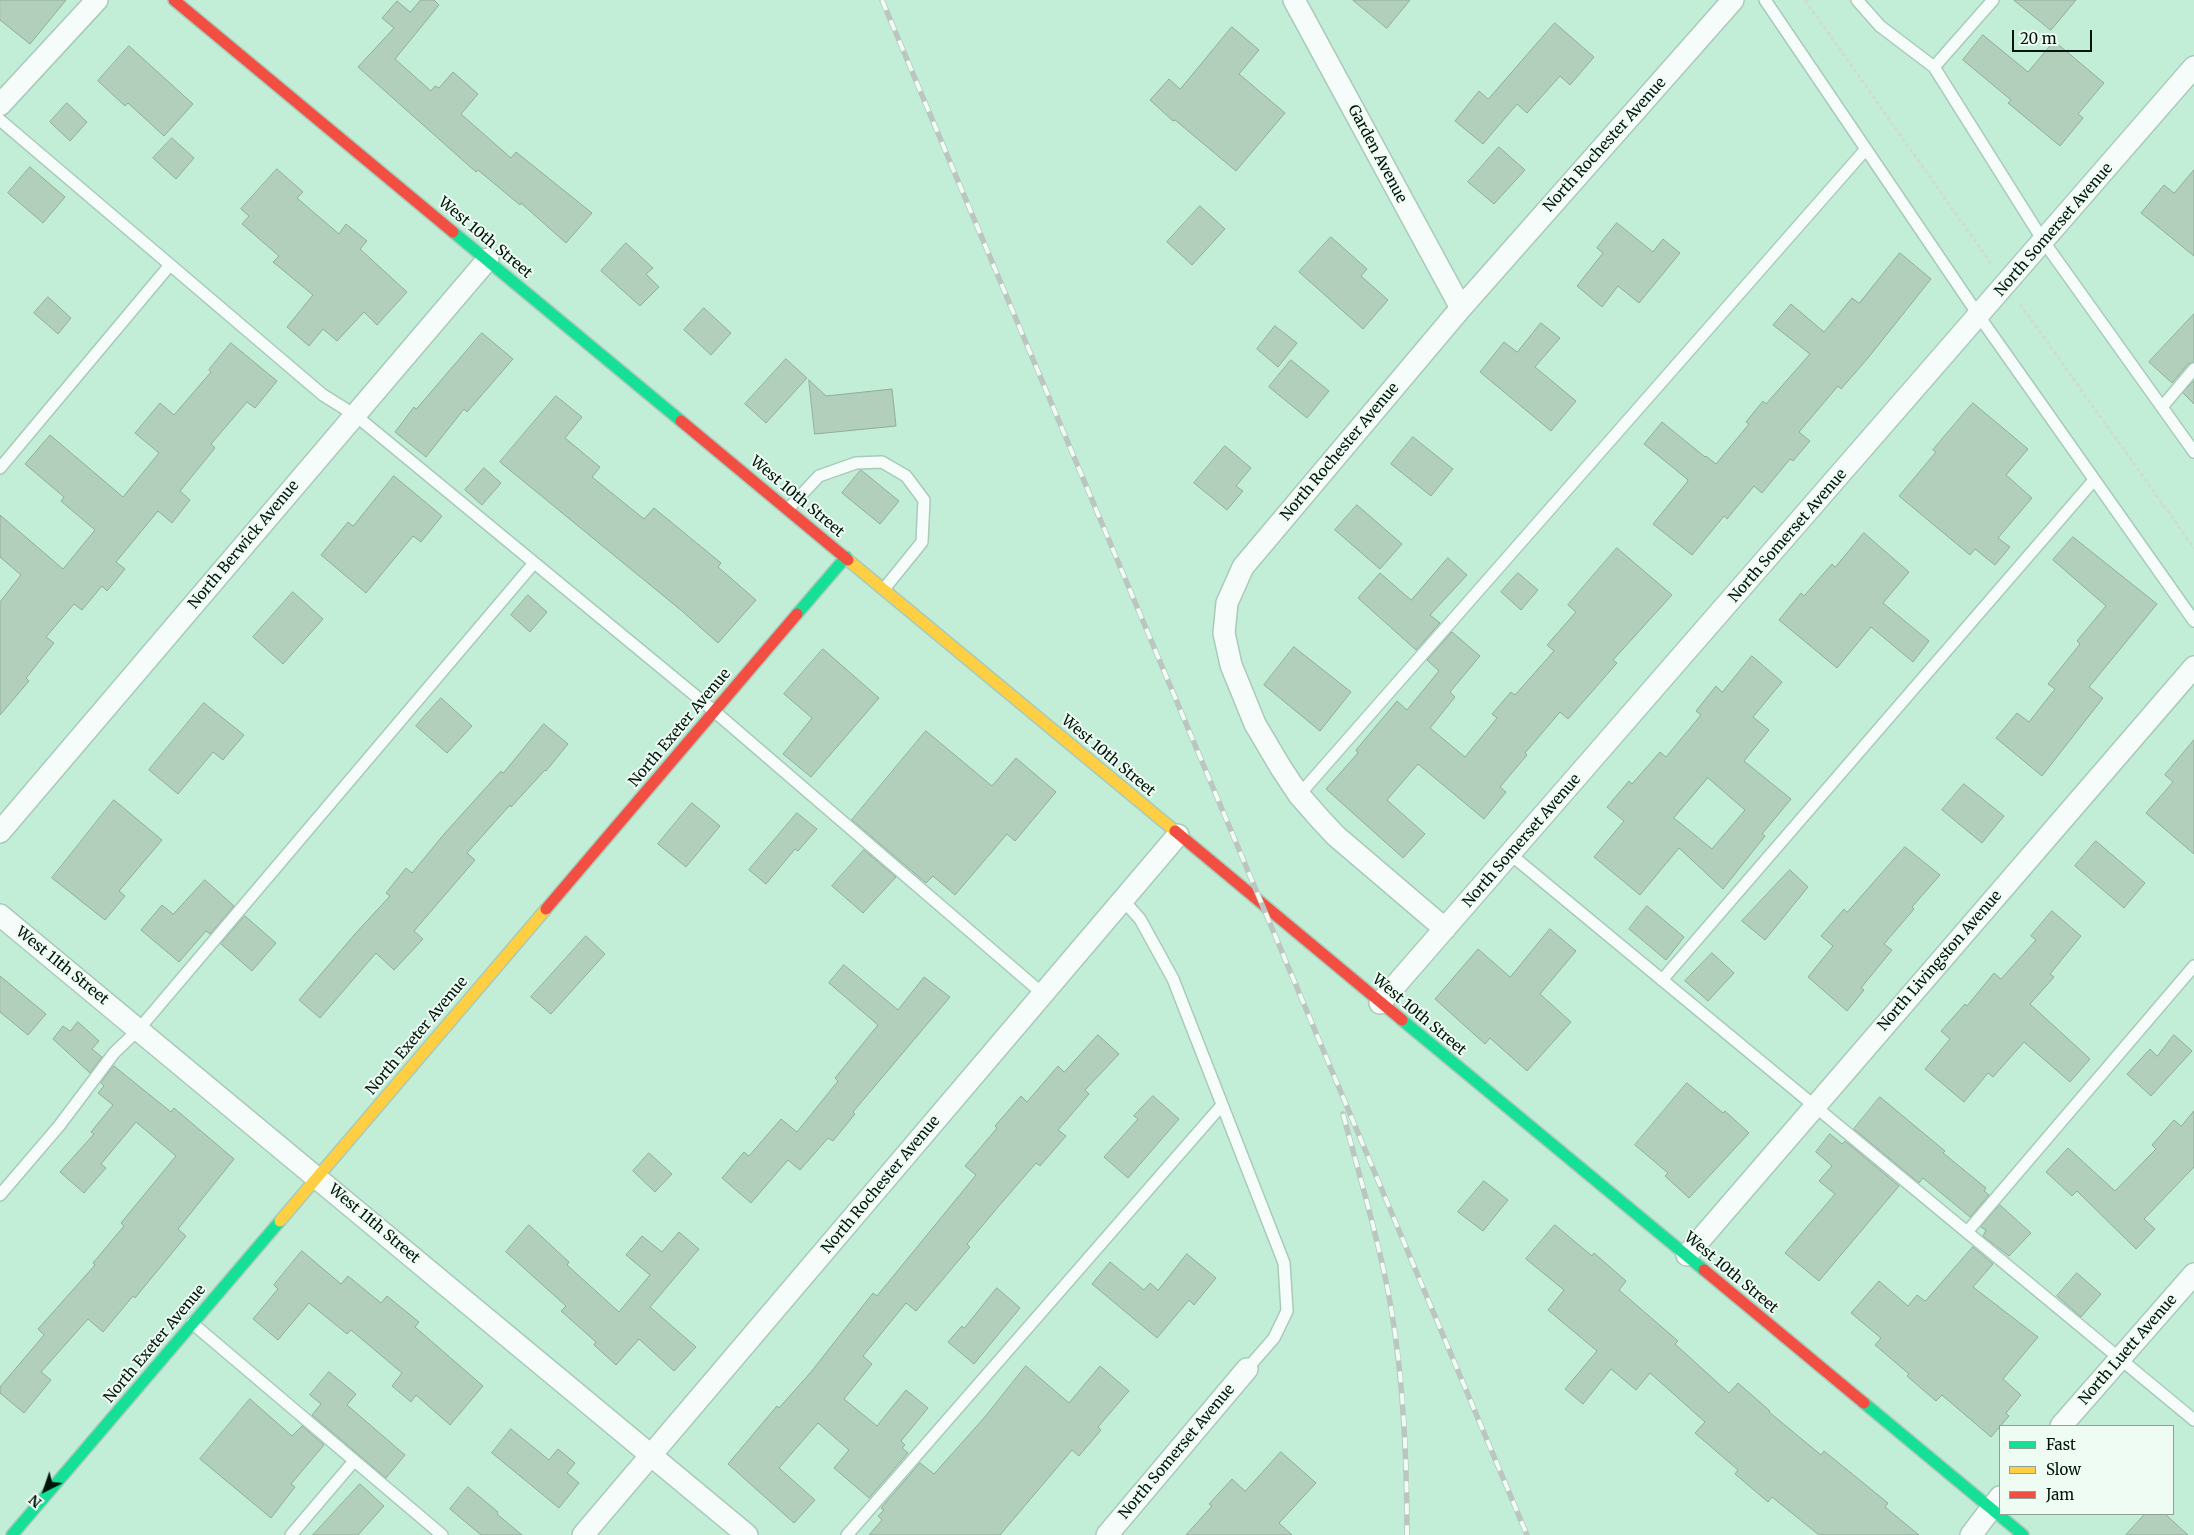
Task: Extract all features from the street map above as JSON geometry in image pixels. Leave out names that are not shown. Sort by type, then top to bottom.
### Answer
[{"type":"main road","name":"West 10th Street","points":[[174,0],[846,556],[1380,1003],[1687,1255],[1995,1502]]},
{"type":"main road","name":"North Exeter Avenue","points":[[12,1535],[846,556]]},
{"type":"main road","name":"West 10th Street","points":[[2006,1515],[2023,1535]]},
{"type":"street","points":[[0,105],[97,0]]},
{"type":"street","name":"Garden Avenue","points":[[1294,0],[1461,308]]},
{"type":"street","name":"North Rochester Avenue","points":[[1445,929],[1336,836],[1299,795],[1255,724],[1240,689],[1224,633],[1227,603],[1243,567],[1461,308],[1733,0]]},
{"type":"street","name":"North Somerset Avenue","points":[[1380,1003],[2044,242],[2194,67]]},
{"type":"street","name":"North Berwick Avenue","points":[[0,832],[488,259]]},
{"type":"street","name":"North Livingston Avenue","points":[[1687,1255],[2194,667]]},
{"type":"street","name":"North Rochester Avenue","points":[[583,1535],[1178,835]]},
{"type":"street","name":"West 11th Street","points":[[0,914],[318,1176],[650,1456],[747,1535]]},
{"type":"street","name":"North Luett Avenue","points":[[2063,1425],[2194,1274]]},
{"type":"street","name":"North Somerset Avenue","points":[[1108,1535],[1247,1369]]},
{"type":"street","points":[[1971,1535],[1995,1502]]},
{"type":"lane","points":[[1765,0],[1979,316],[2194,621]]},
{"type":"lane","points":[[1857,0],[1880,26],[1934,67],[2044,242],[2194,452]]},
{"type":"lane","points":[[1934,67],[1993,0]]},
{"type":"lane","points":[[0,120],[323,395],[355,415],[714,711],[1043,994]]},
{"type":"lane","points":[[1299,795],[1866,149]]},
{"type":"lane","points":[[0,468],[170,265]]},
{"type":"lane","points":[[2162,407],[2194,369]]},
{"type":"lane","points":[[788,509],[819,476],[856,463],[882,462],[906,476],[924,500],[922,542],[884,589]]},
{"type":"lane","points":[[1662,980],[2094,480]]},
{"type":"lane","points":[[0,1195],[59,1126],[114,1053],[139,1029],[534,563]]},
{"type":"lane","points":[[1510,854],[2194,1420]]},
{"type":"lane","points":[[1123,900],[1140,919],[1173,979],[1284,1263],[1287,1312],[1274,1338],[1247,1369]]},
{"type":"lane","points":[[1966,1232],[2194,966]]},
{"type":"lane","points":[[847,1535],[1222,1105]]},
{"type":"lane","points":[[192,1323],[442,1535]]},
{"type":"lane","points":[[291,1535],[354,1460]]},
{"type":"path","points":[[1805,0],[1991,264]]},
{"type":"path","points":[[2023,309],[2194,548]]},
{"type":"building","points":[[0,0],[66,0],[30,44],[0,20]]},
{"type":"building","points":[[421,0],[434,0],[439,5],[395,59],[431,91],[435,86],[439,88],[453,72],[478,94],[461,114],[511,158],[516,152],[592,213],[566,243],[521,203],[520,205],[478,170],[476,172],[358,67],[394,28],[382,18],[397,1],[410,12]]},
{"type":"building","points":[[1353,0],[1410,0],[1387,28]]},
{"type":"building","points":[[2014,0],[2076,0],[2051,30]]},
{"type":"building","points":[[1555,23],[1594,57],[1570,85],[1560,76],[1527,113],[1517,104],[1483,144],[1455,121],[1479,91],[1488,99]]},
{"type":"building","points":[[1232,27],[1259,50],[1239,74],[1285,113],[1236,171],[1175,120],[1173,121],[1150,100],[1169,79],[1180,89]]},
{"type":"building","points":[[1983,35],[2028,72],[2054,41],[2104,83],[2078,114],[2083,118],[2060,146],[2008,103],[2011,100],[1963,60]]},
{"type":"building","points":[[129,46],[193,104],[164,136],[128,103],[125,106],[98,81]]},
{"type":"building","points":[[67,103],[87,122],[70,141],[50,122]]},
{"type":"building","points":[[172,138],[194,158],[176,179],[153,158]]},
{"type":"building","points":[[1499,147],[1525,170],[1494,204],[1468,182]]},
{"type":"building","points":[[30,167],[65,197],[43,223],[8,193]]},
{"type":"building","points":[[277,169],[303,192],[297,198],[339,234],[346,224],[367,241],[360,249],[407,292],[377,325],[364,312],[337,341],[323,329],[309,346],[287,327],[313,295],[273,262],[279,256],[242,224],[249,216],[241,209]]},
{"type":"building","points":[[2194,170],[2194,256],[2141,213],[2164,185],[2174,193]]},
{"type":"building","points":[[1200,206],[1225,229],[1192,265],[1167,242]]},
{"type":"building","points":[[1617,223],[1653,252],[1663,239],[1680,253],[1639,303],[1618,286],[1602,307],[1577,286],[1603,253],[1597,248]]},
{"type":"building","points":[[1331,237],[1367,269],[1361,276],[1388,300],[1363,329],[1299,272]]},
{"type":"building","points":[[626,243],[653,268],[646,274],[659,287],[640,306],[601,271]]},
{"type":"building","points":[[1900,253],[1931,279],[1868,358],[1841,389],[1838,386],[1799,432],[1810,441],[1793,461],[1790,459],[1762,493],[1754,486],[1727,519],[1724,516],[1692,555],[1653,524],[1688,481],[1644,444],[1662,422],[1716,464],[1749,424],[1746,422],[1763,401],[1766,404],[1810,354],[1773,325],[1791,304],[1824,332],[1852,298],[1859,303]]},
{"type":"building","points":[[48,297],[71,318],[58,334],[34,313]]},
{"type":"building","points":[[704,308],[731,333],[711,355],[684,330]]},
{"type":"building","points":[[2194,314],[2194,362],[2188,364],[2172,383],[2149,362]]},
{"type":"building","points":[[1541,323],[1560,338],[1535,367],[1576,401],[1551,431],[1480,372],[1504,342],[1517,352]]},
{"type":"building","points":[[1275,326],[1297,343],[1278,367],[1257,349]]},
{"type":"building","points":[[482,333],[513,359],[467,412],[464,409],[426,457],[395,432],[414,407],[416,409]]},
{"type":"building","points":[[231,343],[277,381],[255,408],[247,402],[211,444],[215,448],[180,491],[190,500],[172,523],[158,511],[116,562],[125,569],[107,591],[102,586],[82,610],[74,604],[46,637],[54,643],[26,678],[29,681],[0,715],[0,602],[21,575],[0,557],[0,515],[63,569],[95,530],[61,501],[64,497],[25,464],[50,435],[123,497],[159,453],[135,433],[160,403],[174,415],[211,372],[209,370]]},
{"type":"building","points":[[786,359],[807,378],[766,423],[745,404]]},
{"type":"building","points":[[1291,360],[1329,391],[1307,418],[1269,387]]},
{"type":"building","points":[[809,380],[826,396],[892,389],[896,426],[815,434]]},
{"type":"building","points":[[2194,381],[2194,404],[2183,393]]},
{"type":"building","points":[[556,396],[582,417],[565,438],[600,467],[592,477],[644,519],[654,508],[721,563],[718,567],[756,600],[718,643],[682,611],[500,462]]},
{"type":"building","points":[[1973,403],[2028,449],[2006,475],[2032,498],[1998,538],[2010,547],[1995,565],[1975,549],[1970,555],[1899,496],[1936,452],[1933,450]]},
{"type":"building","points":[[1413,437],[1453,469],[1431,496],[1391,464]]},
{"type":"building","points":[[1225,446],[1251,468],[1236,486],[1243,491],[1227,510],[1194,483]]},
{"type":"building","points":[[484,468],[501,483],[482,505],[465,490]]},
{"type":"building","points":[[861,470],[899,501],[880,524],[842,493]]},
{"type":"building","points":[[394,476],[442,516],[421,542],[413,536],[366,593],[321,555],[348,522],[353,526]]},
{"type":"building","points":[[1357,505],[1402,544],[1380,569],[1335,530]]},
{"type":"building","points":[[1864,533],[1909,572],[1883,603],[1929,641],[1913,662],[1871,627],[1837,668],[1779,620],[1801,593],[1804,596],[1832,564],[1835,567]]},
{"type":"building","points":[[2073,537],[2157,604],[2089,687],[2103,698],[2042,776],[1996,738],[2017,713],[2029,722],[2055,689],[2048,684],[2080,644],[2077,641],[2106,606],[2053,560]]},
{"type":"building","points":[[1617,548],[1672,595],[1613,660],[1617,663],[1568,719],[1560,712],[1525,753],[1527,755],[1500,787],[1506,792],[1484,819],[1418,764],[1387,800],[1425,834],[1403,858],[1326,789],[1358,753],[1356,750],[1397,701],[1407,710],[1439,671],[1427,660],[1452,632],[1480,656],[1450,692],[1455,697],[1430,728],[1465,757],[1497,718],[1492,714],[1511,692],[1515,695],[1554,651],[1547,645],[1576,612],[1568,605]]},
{"type":"building","points":[[1448,558],[1467,575],[1430,615],[1440,623],[1416,650],[1358,598],[1380,573],[1411,600]]},
{"type":"building","points":[[1518,573],[1538,590],[1521,610],[1501,592]]},
{"type":"building","points":[[293,592],[323,619],[283,664],[253,637]]},
{"type":"building","points":[[528,595],[547,612],[530,632],[511,615]]},
{"type":"building","points":[[1294,647],[1351,692],[1320,731],[1264,685]]},
{"type":"building","points":[[823,649],[879,698],[811,777],[783,754],[812,718],[784,694]]},
{"type":"building","points":[[1752,656],[1782,682],[1753,717],[1769,730],[1744,761],[1791,799],[1762,834],[1765,836],[1723,889],[1679,848],[1640,895],[1594,857],[1624,821],[1607,807],[1629,781],[1632,784],[1660,752],[1666,757],[1701,715],[1696,711],[1716,686],[1722,692]],"holes":[[[1708,778],[1745,810],[1712,849],[1674,818]]]},
{"type":"building","points":[[441,698],[472,726],[447,753],[416,726]]},
{"type":"building","points":[[204,703],[244,735],[223,760],[213,752],[178,794],[149,770]]},
{"type":"building","points":[[544,724],[568,744],[546,771],[511,807],[510,805],[467,853],[475,860],[414,931],[423,939],[394,970],[376,953],[320,1018],[299,1000],[390,896],[386,893],[406,868],[412,873],[445,833],[501,771],[503,773]]},
{"type":"building","points":[[926,731],[992,786],[1016,758],[1056,792],[1015,841],[1007,834],[955,895],[933,876],[926,883],[852,820]]},
{"type":"building","points":[[2194,740],[2194,854],[2146,813],[2173,782],[2165,775]]},
{"type":"building","points":[[1964,784],[2004,816],[1982,843],[1942,810]]},
{"type":"building","points":[[114,800],[162,840],[119,891],[125,896],[105,920],[52,878]]},
{"type":"building","points":[[692,803],[720,826],[686,867],[658,844]]},
{"type":"building","points":[[797,813],[817,829],[798,851],[795,849],[766,884],[749,870]]},
{"type":"building","points":[[2096,841],[2145,883],[2124,908],[2075,866]]},
{"type":"building","points":[[1905,847],[1940,875],[1912,907],[1914,909],[1884,944],[1892,950],[1861,988],[1864,990],[1847,1011],[1808,977],[1833,946],[1821,936],[1844,909],[1847,912]]},
{"type":"building","points":[[864,850],[896,877],[863,913],[832,886]]},
{"type":"building","points":[[1790,870],[1808,887],[1765,940],[1742,921]]},
{"type":"building","points":[[205,880],[234,906],[210,934],[206,931],[179,962],[141,930],[162,905],[173,914]]},
{"type":"building","points":[[1647,906],[1684,937],[1666,960],[1629,929]]},
{"type":"building","points":[[2052,911],[2081,936],[2050,974],[2054,977],[2030,1004],[2090,1059],[2070,1082],[2024,1042],[1993,1077],[1988,1073],[1964,1102],[1925,1069],[1950,1039],[1941,1031],[1965,1004],[1967,1006],[1994,973],[2001,979],[2036,940],[2031,936]]},
{"type":"building","points":[[245,916],[276,943],[252,971],[221,944]]},
{"type":"building","points":[[1550,929],[1576,951],[1540,994],[1571,1022],[1527,1071],[1490,1038],[1485,1044],[1435,999],[1478,949],[1510,977]]},
{"type":"building","points":[[586,936],[605,954],[551,1014],[531,997]]},
{"type":"building","points":[[1712,953],[1734,973],[1708,1001],[1685,981]]},
{"type":"building","points":[[844,965],[898,1010],[924,977],[950,997],[853,1112],[855,1114],[833,1141],[828,1138],[800,1170],[788,1160],[751,1203],[722,1178],[744,1152],[749,1156],[781,1119],[797,1132],[838,1081],[835,1078],[878,1025],[829,983]]},
{"type":"building","points":[[0,976],[46,1014],[28,1035],[0,1012]]},
{"type":"building","points":[[78,1022],[99,1041],[92,1049],[102,1057],[90,1073],[53,1039],[63,1026],[70,1031]]},
{"type":"building","points":[[1098,1035],[1119,1054],[1085,1090],[1089,1094],[1058,1130],[1066,1136],[1040,1166],[1036,1163],[998,1207],[967,1244],[970,1247],[916,1311],[906,1303],[863,1356],[872,1364],[844,1399],[877,1426],[906,1390],[928,1408],[901,1441],[905,1445],[902,1448],[908,1453],[869,1498],[834,1468],[849,1450],[818,1423],[779,1468],[815,1500],[794,1523],[728,1464],[777,1406],[779,1408],[811,1372],[873,1293],[877,1296],[976,1175],[965,1166],[997,1128],[995,1126],[1021,1096],[1027,1102],[1058,1066],[1064,1072]]},
{"type":"building","points":[[2174,1035],[2192,1051],[2151,1096],[2127,1074],[2150,1049],[2157,1056]]},
{"type":"building","points":[[114,1066],[171,1112],[174,1108],[234,1159],[178,1229],[186,1236],[135,1298],[133,1296],[103,1332],[88,1319],[41,1372],[51,1380],[24,1413],[0,1393],[0,1387],[44,1335],[38,1329],[95,1265],[93,1263],[124,1226],[121,1223],[176,1156],[136,1122],[101,1164],[106,1168],[84,1193],[60,1172],[94,1134],[91,1132],[113,1105],[98,1093],[104,1086],[101,1083]]},
{"type":"building","points":[[1687,1083],[1723,1113],[1725,1111],[1749,1133],[1689,1198],[1665,1176],[1668,1173],[1635,1145]]},
{"type":"building","points":[[1153,1096],[1179,1119],[1128,1178],[1104,1157],[1138,1119],[1134,1116]]},
{"type":"building","points":[[1880,1097],[1986,1188],[1984,1191],[1989,1195],[1970,1217],[1923,1178],[1919,1183],[1854,1129]]},
{"type":"building","points":[[2194,1111],[2194,1167],[2144,1219],[2155,1229],[2136,1249],[2077,1191],[2072,1196],[2046,1172],[2068,1148],[2115,1191],[2156,1149],[2152,1145],[2174,1120],[2181,1126]]},
{"type":"building","points":[[1830,1134],[1842,1144],[1845,1141],[1899,1186],[1819,1281],[1785,1253],[1835,1194],[1819,1181],[1832,1166],[1816,1152]]},
{"type":"building","points":[[649,1153],[672,1174],[655,1192],[633,1171]]},
{"type":"building","points":[[1484,1181],[1508,1200],[1483,1231],[1458,1212]]},
{"type":"building","points":[[2000,1205],[2031,1233],[2009,1256],[1983,1236],[1986,1230],[1981,1227]]},
{"type":"building","points":[[529,1225],[569,1262],[567,1265],[619,1312],[650,1275],[626,1255],[642,1236],[662,1252],[679,1232],[699,1249],[650,1307],[696,1347],[674,1371],[639,1339],[616,1365],[594,1345],[596,1342],[561,1311],[566,1306],[506,1252]]},
{"type":"building","points":[[1555,1225],[1592,1256],[1594,1253],[1626,1281],[1619,1290],[1678,1341],[1675,1344],[1729,1393],[1738,1383],[1769,1412],[1821,1455],[1824,1451],[1888,1503],[1885,1507],[1919,1535],[1819,1535],[1772,1497],[1768,1502],[1735,1474],[1738,1470],[1695,1433],[1705,1422],[1650,1373],[1636,1390],[1611,1369],[1583,1404],[1565,1389],[1597,1351],[1548,1310],[1564,1290],[1526,1259]]},
{"type":"building","points":[[1973,1247],[1993,1264],[1973,1287],[2038,1337],[2003,1379],[2021,1395],[2006,1413],[2009,1416],[2001,1425],[1999,1425],[1991,1437],[1942,1395],[1936,1401],[1907,1376],[1909,1374],[1875,1345],[1881,1338],[1851,1313],[1879,1281],[1908,1306],[1917,1295],[1925,1301]]},
{"type":"building","points":[[302,1251],[341,1284],[348,1276],[381,1303],[387,1296],[419,1322],[415,1327],[483,1386],[450,1425],[416,1395],[411,1402],[392,1386],[402,1373],[351,1330],[347,1334],[309,1303],[278,1340],[253,1319],[278,1289],[274,1285]]},
{"type":"building","points":[[1187,1254],[1216,1278],[1194,1305],[1189,1300],[1157,1338],[1092,1284],[1110,1262],[1144,1290],[1150,1283],[1158,1290]]},
{"type":"building","points":[[2077,1273],[2101,1294],[2081,1317],[2057,1296]]},
{"type":"building","points":[[997,1288],[1020,1308],[974,1364],[948,1342],[962,1326],[964,1328]]},
{"type":"building","points":[[1026,1366],[1069,1403],[1100,1366],[1129,1391],[1098,1427],[1101,1430],[1079,1456],[1072,1450],[1000,1535],[869,1535],[882,1520],[878,1516],[884,1510],[881,1508],[920,1463],[934,1474],[984,1418]]},
{"type":"building","points":[[329,1372],[356,1394],[347,1405],[405,1455],[386,1478],[312,1415],[321,1404],[310,1395]]},
{"type":"building","points":[[250,1399],[292,1436],[302,1426],[324,1445],[291,1484],[295,1487],[271,1518],[200,1459]]},
{"type":"building","points":[[511,1429],[549,1460],[558,1449],[575,1463],[567,1473],[579,1483],[559,1508],[492,1453]]},
{"type":"building","points":[[1281,1452],[1316,1483],[1279,1523],[1292,1535],[1186,1535],[1212,1506],[1209,1504],[1232,1479],[1245,1491]]},
{"type":"building","points":[[360,1484],[384,1506],[358,1535],[313,1535]]},
{"type":"building","points":[[468,1487],[522,1535],[481,1535],[450,1509]]},
{"type":"building","points":[[2144,1515],[2166,1515],[2188,1535],[2126,1535]]},
{"type":"railway","points":[[882,0],[1527,1535]]},
{"type":"railway","points":[[1343,1114],[1366,1197],[1392,1312],[1403,1407],[1407,1535]]},
{"type":"traffic: fast","points":[[453,232],[681,421]]},
{"type":"traffic: fast","points":[[797,614],[846,557]]},
{"type":"traffic: fast","points":[[1402,1020],[1704,1270]]},
{"type":"traffic: fast","points":[[12,1535],[280,1221]]},
{"type":"traffic: fast","points":[[1864,1403],[2023,1535]]},
{"type":"traffic: slow","points":[[848,560],[1175,831]]},
{"type":"traffic: slow","points":[[280,1221],[546,909]]},
{"type":"traffic: jam","points":[[174,0],[453,232]]},
{"type":"traffic: jam","points":[[681,421],[848,560]]},
{"type":"traffic: jam","points":[[546,909],[797,614]]},
{"type":"traffic: jam","points":[[1175,831],[1402,1020]]},
{"type":"traffic: jam","points":[[1704,1270],[1864,1403]]}]
